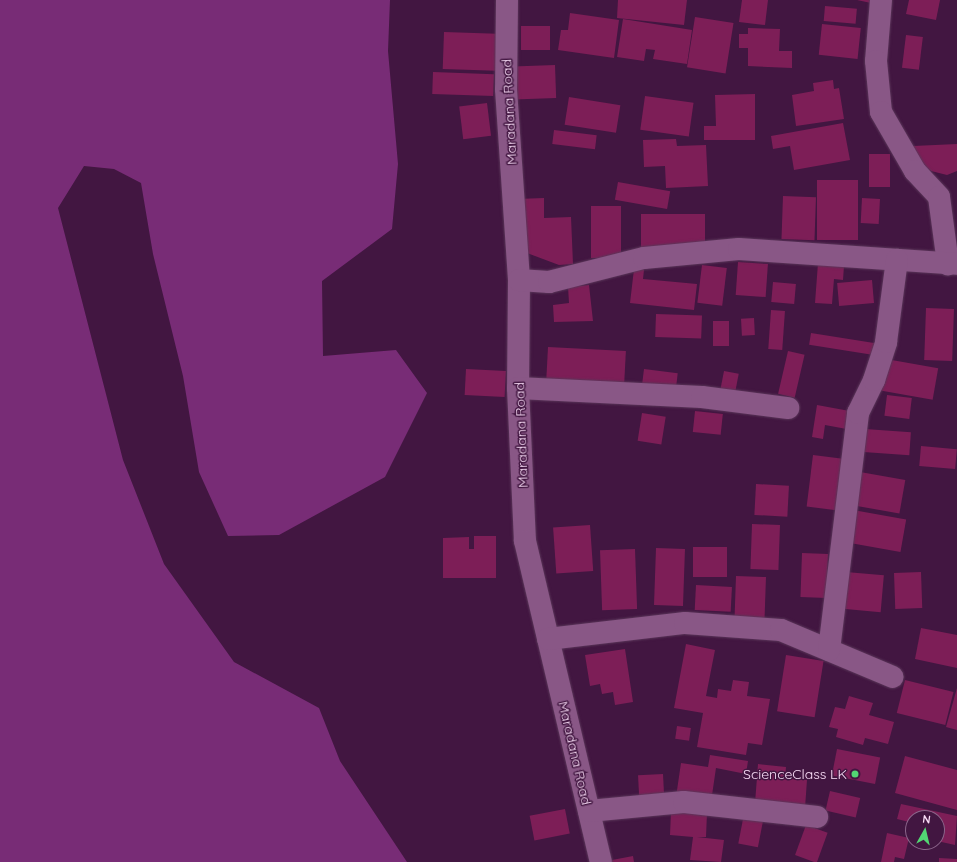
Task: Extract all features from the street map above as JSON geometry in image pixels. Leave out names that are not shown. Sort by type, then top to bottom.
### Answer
[{"type":"street","name":"Maradana Road","points":[[506,0],[506,89],[519,280],[518,388],[526,541],[601,862]]},
{"type":"street","points":[[519,280],[549,282],[644,258],[739,249],[953,264],[939,197],[915,171],[881,112],[876,61],[881,0]]},
{"type":"street","points":[[829,650],[858,413],[874,380],[886,342],[897,260]]},
{"type":"street","points":[[518,388],[702,397],[788,408]]},
{"type":"street","points":[[548,639],[685,623],[781,630],[893,677]]},
{"type":"street","points":[[589,811],[684,802],[817,817]]},
{"type":"shaded area","points":[[0,0],[390,0],[388,51],[398,164],[392,229],[322,281],[323,356],[396,350],[427,393],[385,477],[279,535],[228,536],[199,472],[183,376],[153,254],[141,183],[114,169],[84,166],[58,208],[123,460],[164,564],[234,662],[319,708],[340,761],[407,862],[0,862]]},
{"type":"building","points":[[618,0],[687,0],[684,25],[617,18]]},
{"type":"building","points":[[742,0],[768,0],[765,25],[739,22]]},
{"type":"building","points":[[857,0],[871,0],[871,3]]},
{"type":"building","points":[[909,0],[940,0],[936,20],[906,14]]},
{"type":"building","points":[[825,6],[857,9],[856,24],[824,21]]},
{"type":"building","points":[[570,13],[619,20],[614,58],[558,50],[561,30],[568,30]]},
{"type":"building","points":[[695,17],[734,23],[726,73],[687,67]]},
{"type":"building","points":[[623,19],[692,30],[687,64],[653,59],[655,50],[646,49],[644,61],[617,57]]},
{"type":"building","points":[[822,24],[861,28],[858,59],[819,55]]},
{"type":"building","points":[[521,26],[550,26],[550,50],[521,50]]},
{"type":"building","points":[[748,28],[780,29],[779,51],[792,51],[792,68],[748,66],[748,48],[739,48],[739,34],[748,34]]},
{"type":"building","points":[[444,32],[497,34],[496,71],[443,69]]},
{"type":"building","points":[[906,35],[923,37],[919,70],[902,68]]},
{"type":"building","points":[[555,65],[556,98],[514,99],[513,66]]},
{"type":"building","points":[[433,72],[494,74],[493,96],[432,94]]},
{"type":"building","points":[[833,80],[834,89],[839,88],[844,119],[796,126],[792,95],[814,91],[813,83]]},
{"type":"building","points":[[755,94],[755,140],[704,140],[704,126],[716,126],[715,95]]},
{"type":"building","points":[[645,96],[694,103],[689,136],[640,130]]},
{"type":"building","points":[[569,97],[620,105],[616,133],[565,125]]},
{"type":"building","points":[[487,103],[491,136],[463,139],[459,106]]},
{"type":"building","points":[[843,123],[850,160],[794,170],[790,146],[773,149],[771,136]]},
{"type":"building","points":[[554,130],[597,135],[595,149],[552,144]]},
{"type":"building","points":[[676,139],[677,146],[706,145],[708,186],[666,188],[665,166],[644,167],[643,140]]},
{"type":"building","points":[[957,144],[957,171],[947,175],[931,171],[919,162],[913,146]]},
{"type":"building","points":[[869,154],[890,154],[890,187],[869,187]]},
{"type":"building","points":[[817,180],[858,180],[858,240],[817,240]]},
{"type":"building","points":[[618,182],[670,191],[667,209],[615,200]]},
{"type":"building","points":[[783,196],[816,197],[814,240],[781,239]]},
{"type":"building","points":[[544,198],[544,218],[571,217],[573,264],[559,265],[527,253],[517,199]]},
{"type":"building","points":[[862,198],[880,199],[879,224],[861,223]]},
{"type":"building","points":[[591,206],[621,206],[621,258],[591,258]]},
{"type":"building","points":[[641,214],[705,214],[705,248],[641,248]]},
{"type":"building","points":[[738,262],[768,264],[766,297],[736,295]]},
{"type":"building","points":[[818,263],[844,266],[843,280],[834,279],[832,304],[815,303]]},
{"type":"building","points":[[702,265],[727,268],[722,306],[697,303]]},
{"type":"building","points":[[634,269],[644,270],[643,279],[697,284],[694,310],[630,303]]},
{"type":"building","points":[[872,280],[874,303],[839,306],[837,283]]},
{"type":"building","points":[[773,282],[796,284],[794,304],[771,302]]},
{"type":"building","points":[[589,285],[593,321],[554,322],[553,305],[569,303],[568,287]]},
{"type":"building","points":[[926,308],[954,309],[952,361],[924,360]]},
{"type":"building","points":[[771,310],[785,311],[782,350],[768,349]]},
{"type":"building","points":[[656,314],[702,316],[701,339],[655,337]]},
{"type":"building","points":[[754,318],[755,335],[742,336],[741,319]]},
{"type":"building","points":[[713,321],[729,321],[729,346],[713,346]]},
{"type":"building","points":[[811,333],[877,343],[875,355],[809,345]]},
{"type":"building","points":[[548,347],[626,351],[624,383],[546,379]]},
{"type":"building","points":[[788,351],[805,355],[795,398],[778,394]]},
{"type":"building","points":[[886,359],[938,368],[933,400],[880,391]]},
{"type":"building","points":[[466,369],[506,371],[505,397],[465,395]]},
{"type":"building","points":[[644,369],[678,373],[676,391],[642,387]]},
{"type":"building","points":[[724,371],[739,374],[734,397],[719,395]]},
{"type":"building","points":[[887,395],[912,398],[909,419],[884,416]]},
{"type":"building","points":[[817,405],[855,412],[852,430],[825,425],[823,439],[812,437]]},
{"type":"building","points":[[695,411],[723,414],[721,435],[693,432]]},
{"type":"building","points":[[642,413],[666,417],[661,444],[638,441]]},
{"type":"building","points":[[865,429],[911,432],[909,455],[863,452]]},
{"type":"building","points":[[921,446],[957,449],[955,469],[919,466]]},
{"type":"building","points":[[813,455],[845,459],[838,511],[807,507]]},
{"type":"building","points":[[860,472],[905,480],[899,513],[854,505]]},
{"type":"building","points":[[756,484],[789,486],[787,517],[754,515]]},
{"type":"building","points":[[853,510],[906,519],[900,552],[847,542]]},
{"type":"building","points":[[752,524],[780,525],[778,570],[750,569]]},
{"type":"building","points":[[590,525],[593,571],[556,573],[553,528]]},
{"type":"building","points":[[474,536],[496,536],[496,578],[443,578],[443,538],[469,537],[469,549],[474,549]]},
{"type":"building","points":[[693,547],[727,547],[727,577],[693,577]]},
{"type":"building","points":[[656,548],[685,549],[683,606],[654,605]]},
{"type":"building","points":[[635,549],[637,609],[602,610],[600,550]]},
{"type":"building","points":[[802,553],[828,554],[826,598],[800,597]]},
{"type":"building","points":[[846,572],[884,575],[881,612],[843,609]]},
{"type":"building","points":[[921,572],[922,608],[895,609],[894,573]]},
{"type":"building","points":[[736,576],[766,577],[764,620],[734,619]]},
{"type":"building","points":[[696,585],[732,587],[731,612],[695,610]]},
{"type":"building","points":[[921,628],[957,635],[957,668],[915,659]]},
{"type":"building","points":[[686,644],[715,650],[706,696],[717,698],[718,689],[731,691],[733,680],[749,682],[747,696],[770,699],[762,745],[748,743],[746,755],[697,747],[703,713],[674,708]]},
{"type":"building","points":[[625,649],[633,702],[615,705],[613,692],[602,694],[600,684],[590,686],[585,655]]},
{"type":"building","points":[[786,655],[824,661],[815,717],[777,711]]},
{"type":"building","points":[[905,680],[954,692],[945,725],[897,713]]},
{"type":"building","points":[[957,688],[957,730],[946,727]]},
{"type":"building","points":[[849,696],[873,703],[869,715],[894,722],[888,744],[865,738],[863,745],[836,737],[838,729],[829,727],[835,707],[845,709]]},
{"type":"building","points":[[677,726],[691,728],[689,741],[675,739]]},
{"type":"building","points":[[837,749],[880,757],[875,784],[832,776]]},
{"type":"building","points":[[710,755],[748,761],[746,774],[716,768],[711,802],[676,797],[681,763],[708,767]]},
{"type":"building","points":[[905,756],[957,770],[957,810],[895,793]]},
{"type":"building","points":[[758,764],[786,767],[785,778],[807,780],[805,808],[755,803]]},
{"type":"building","points":[[663,774],[664,796],[639,797],[638,775]]},
{"type":"building","points":[[830,791],[860,798],[856,817],[826,810]]},
{"type":"building","points":[[901,804],[929,810],[905,810],[905,821],[897,819]]},
{"type":"building","points":[[565,809],[570,834],[534,840],[530,816]]},
{"type":"building","points":[[671,811],[707,813],[706,837],[697,837],[724,840],[721,862],[690,860],[693,837],[670,835]]},
{"type":"building","points":[[945,813],[957,816],[955,845],[945,843]]},
{"type":"building","points":[[744,814],[764,818],[758,847],[738,843]]},
{"type":"building","points":[[806,825],[828,833],[817,862],[795,855]]},
{"type":"building","points":[[887,833],[905,837],[906,850],[904,859],[895,857],[894,862],[881,862]]},
{"type":"building","points":[[633,856],[634,862],[612,862],[612,860]]},
{"type":"building","points":[[939,858],[957,859],[957,862],[939,862]]},
{"type":"place","name":"ScienceClass LK","points":[[855,774]]}]
